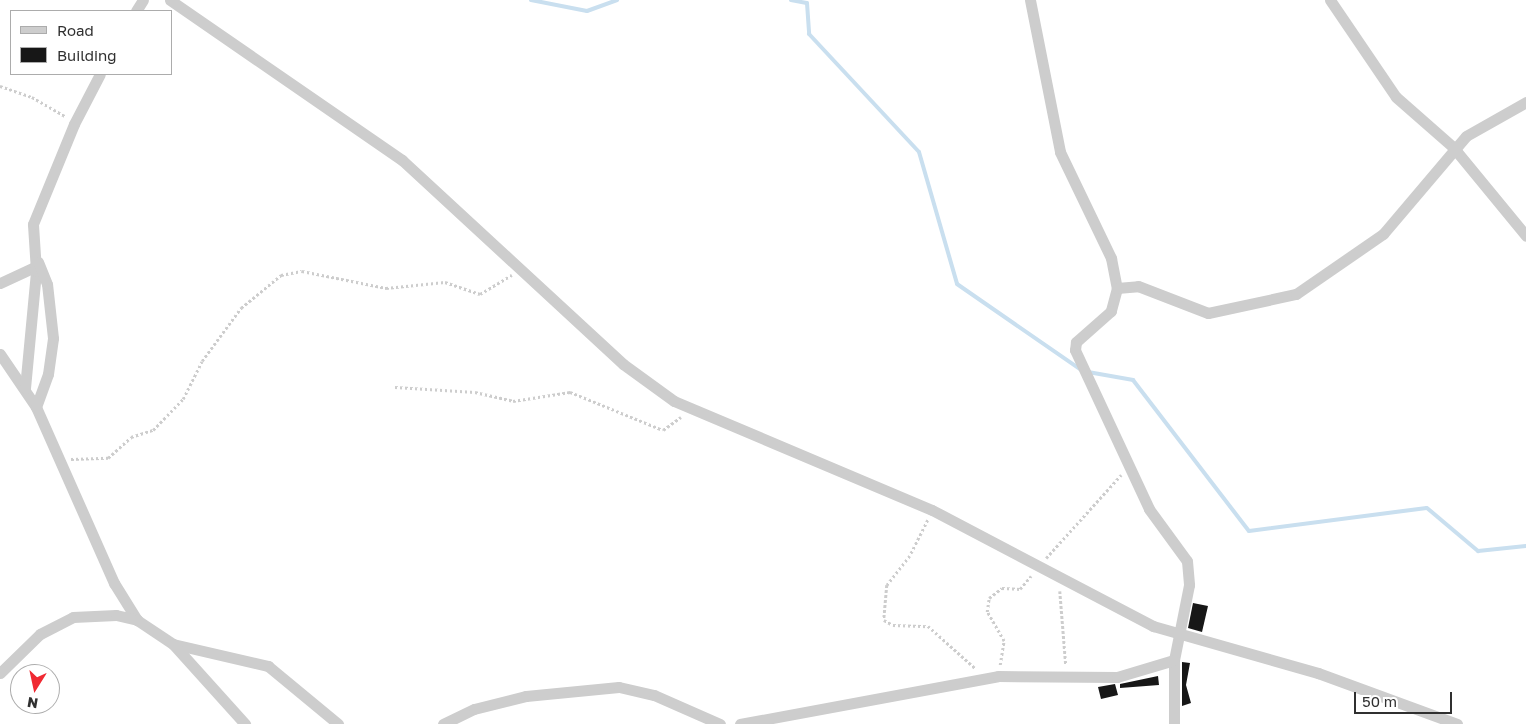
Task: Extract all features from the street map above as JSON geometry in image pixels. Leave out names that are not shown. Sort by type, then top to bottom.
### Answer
[{"type":"street","points":[[170,0],[402,160],[623,364],[687,407],[932,510],[1064,582],[1177,634],[1318,672],[1457,724]]},
{"type":"street","points":[[1030,0],[1060,152],[1111,258],[1117,288],[1111,311],[1074,346],[1132,466],[1149,509],[1187,561],[1189,585],[1177,634],[1174,660],[1174,724]]},
{"type":"street","points":[[1330,0],[1396,97],[1453,147],[1526,236]]},
{"type":"street","points":[[25,388],[36,262],[33,224],[74,124],[99,75]]},
{"type":"street","points":[[1117,288],[1138,286],[1208,313],[1296,294],[1383,234],[1453,147],[1485,122],[1526,102]]},
{"type":"street","points":[[0,283],[36,262]]},
{"type":"street","points":[[36,262],[53,316],[48,374],[36,407]]},
{"type":"street","points":[[0,354],[25,388],[36,407],[114,584],[137,620],[173,644],[245,724]]},
{"type":"street","points":[[0,673],[40,634],[73,617],[94,614],[137,620]]},
{"type":"street","points":[[173,644],[268,666],[338,724]]},
{"type":"street","points":[[740,724],[993,677],[1068,679],[1122,676],[1174,660]]},
{"type":"street","points":[[443,724],[474,709],[526,696],[619,687],[654,695],[720,724]]},
{"type":"path","points":[[0,86],[47,104],[74,124]]},
{"type":"path","points":[[58,457],[108,458],[131,437],[150,433],[183,399],[202,361],[241,308],[281,275],[302,270],[386,288],[445,282],[480,294],[490,292],[519,269]]},
{"type":"path","points":[[395,387],[475,392],[512,401],[570,392],[663,430],[672,427],[687,407]]},
{"type":"path","points":[[932,510],[910,556],[888,585],[884,620],[893,625],[928,626],[993,677],[1004,641],[987,612],[989,598],[1002,588],[1020,588],[1084,512],[1132,466]]},
{"type":"path","points":[[1064,582],[1059,612],[1068,679]]},
{"type":"building","points":[[1193,603],[1208,606],[1202,632],[1188,628]]},
{"type":"building","points":[[1182,662],[1190,663],[1186,685],[1191,703],[1182,706]]},
{"type":"building","points":[[1158,676],[1159,685],[1120,688],[1120,684]]},
{"type":"building","points":[[1115,684],[1118,695],[1101,699],[1098,687]]},
{"type":"waterway","points":[[531,0],[587,11],[617,0]]},
{"type":"waterway","points":[[791,0],[807,3],[809,34],[919,152],[957,284],[1081,370]]},
{"type":"waterway","points":[[1088,372],[1133,380],[1249,531],[1427,508],[1478,551],[1526,546]]}]
